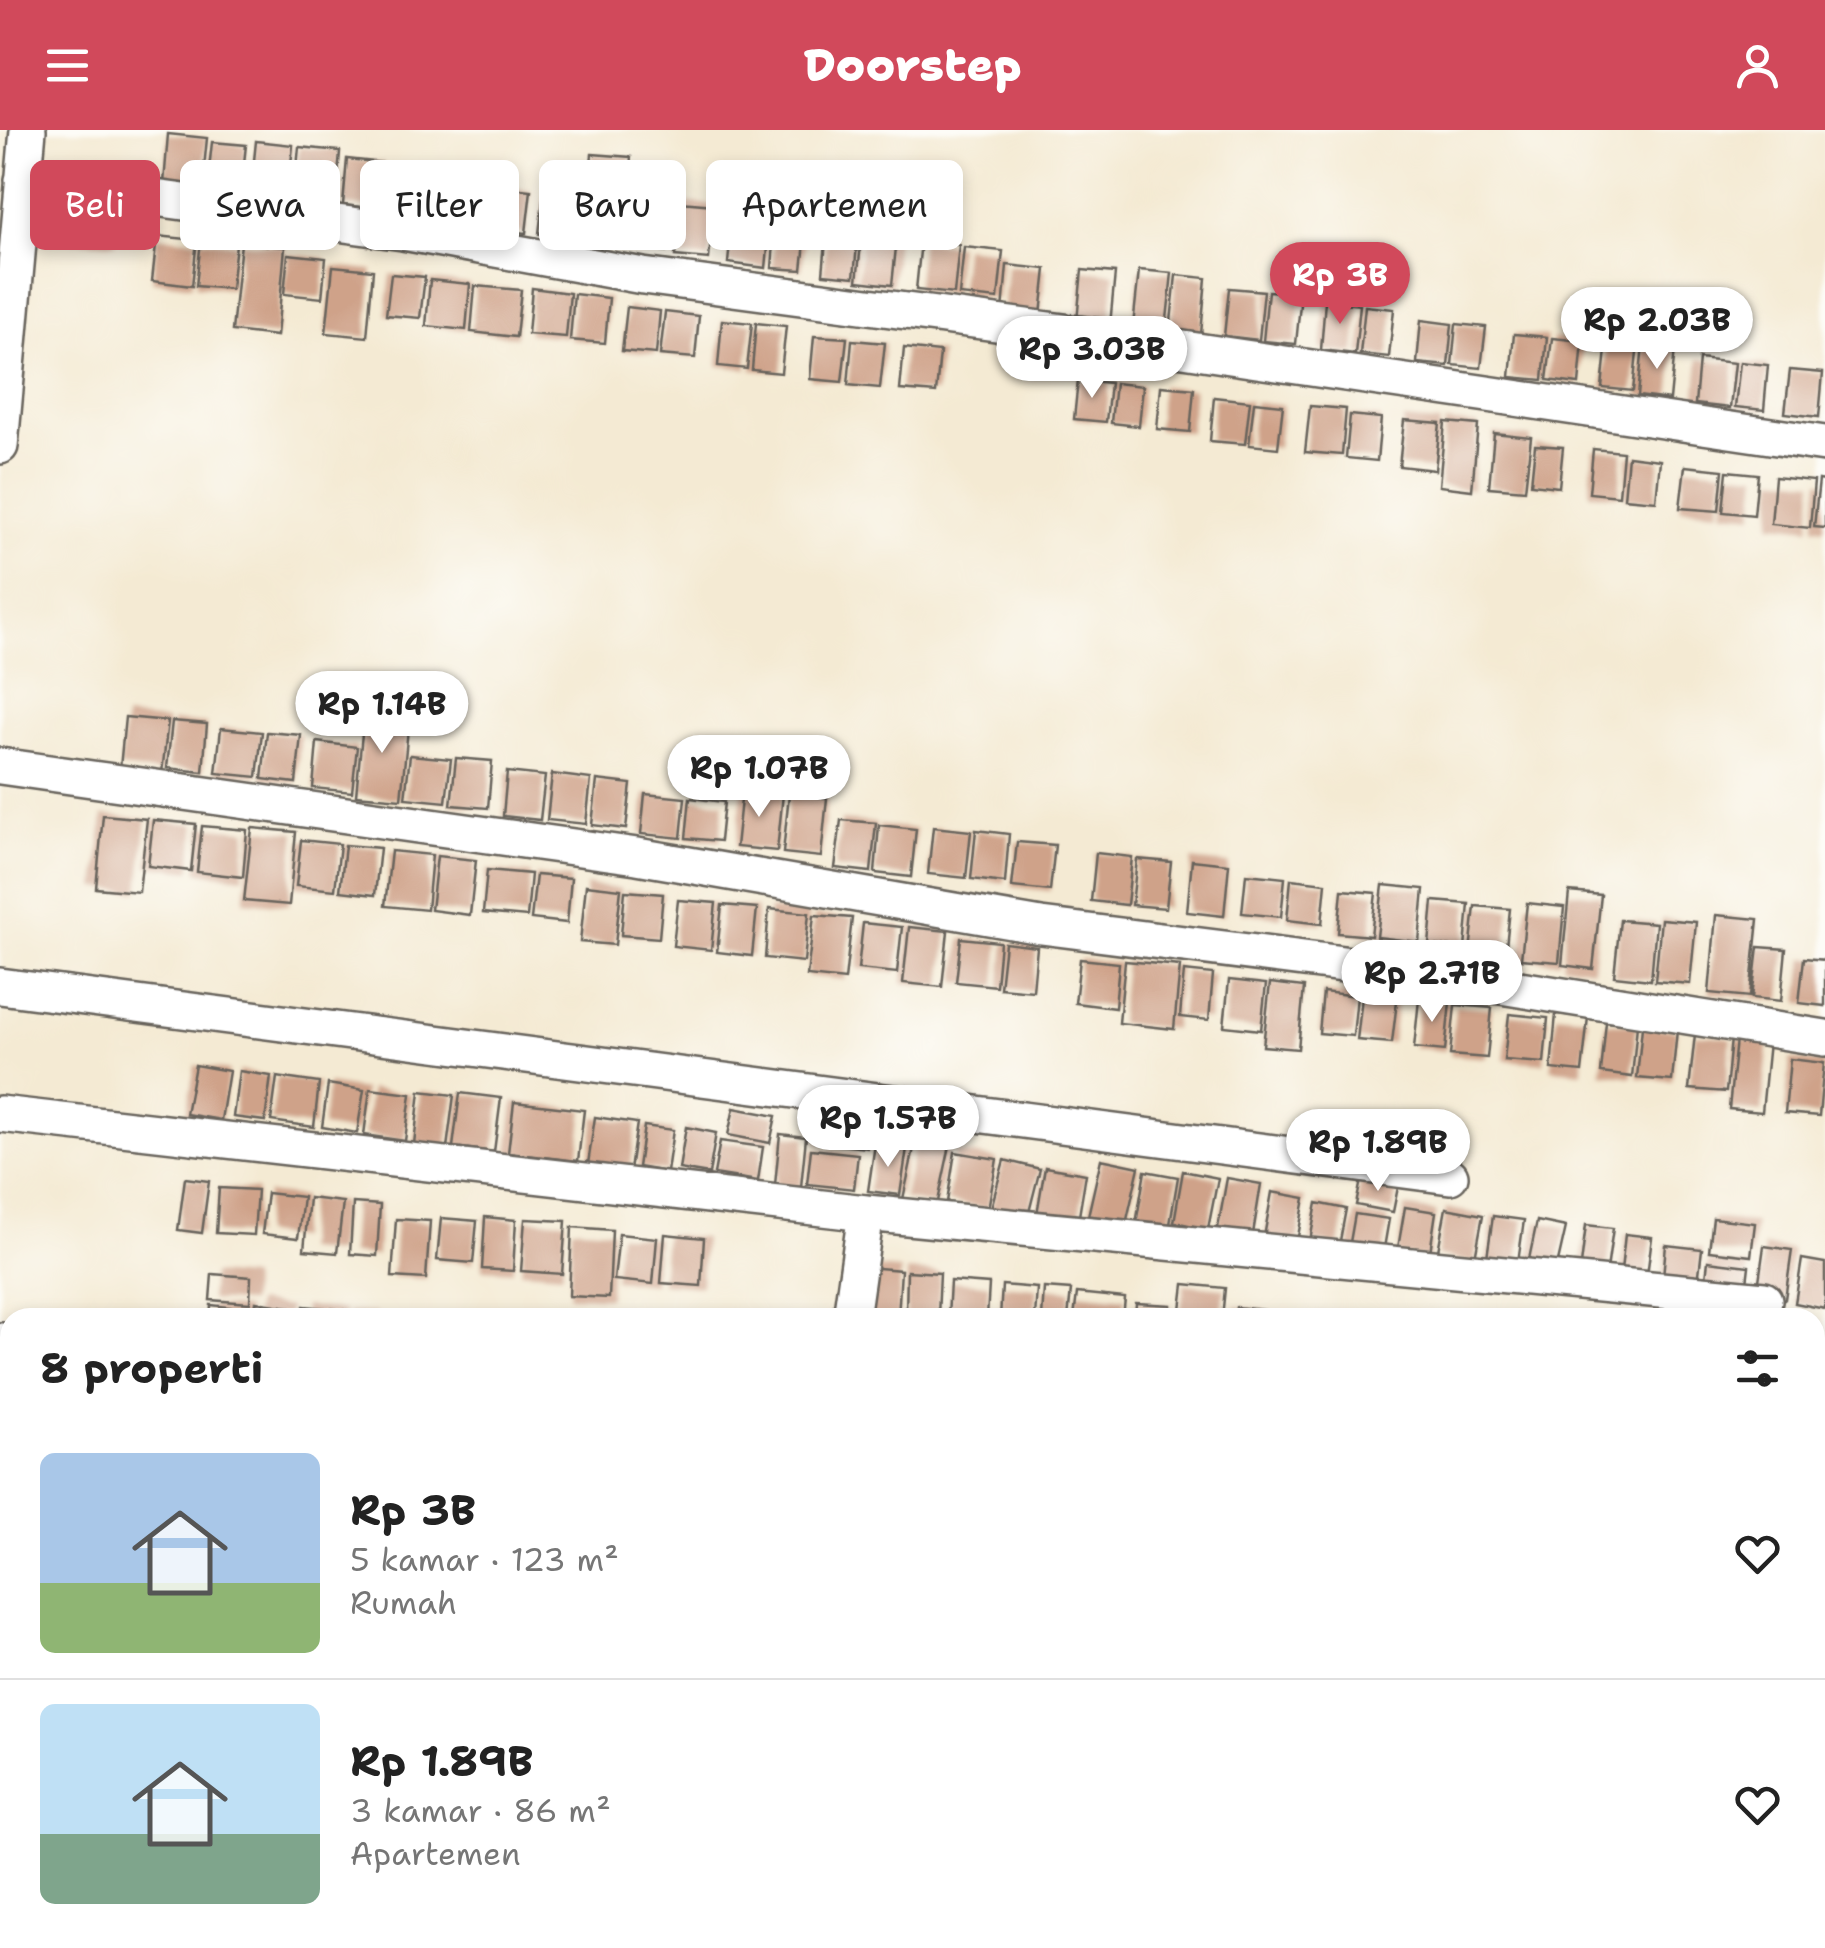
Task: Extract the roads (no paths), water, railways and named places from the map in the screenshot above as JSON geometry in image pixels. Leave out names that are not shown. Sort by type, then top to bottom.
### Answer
[{"type":"street","points":[[0,446],[7,307],[28,130]]},
{"type":"street","points":[[22,180],[403,232],[643,276],[1109,338],[1825,444]]},
{"type":"street","points":[[0,766],[637,856],[1042,926],[1438,976],[1825,1038]]},
{"type":"street","points":[[0,986],[1450,1176]]},
{"type":"street","points":[[0,1114],[866,1213],[1764,1300]]},
{"type":"street","points":[[852,1308],[866,1213]]}]
